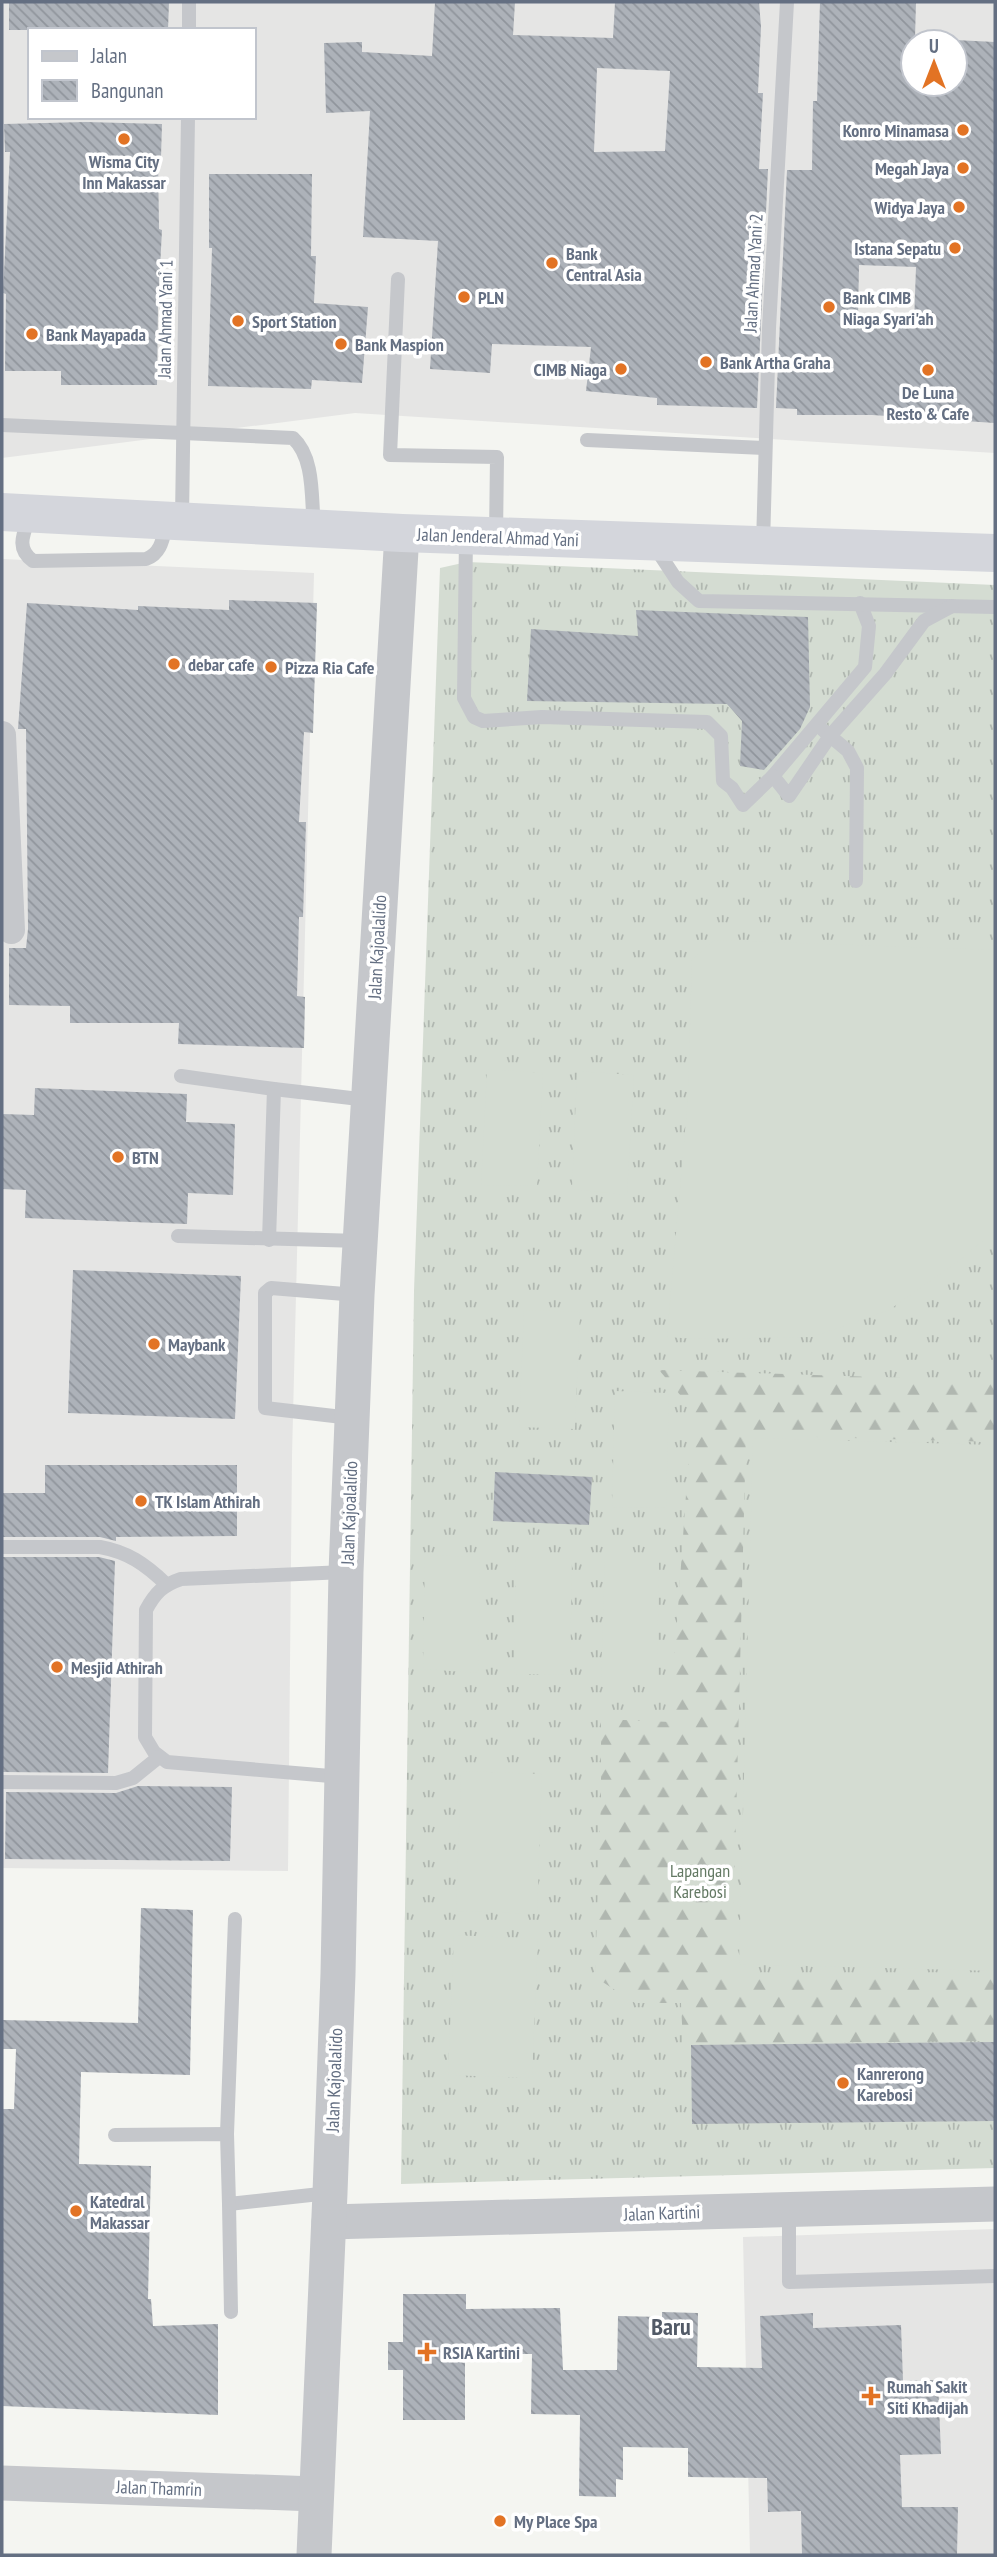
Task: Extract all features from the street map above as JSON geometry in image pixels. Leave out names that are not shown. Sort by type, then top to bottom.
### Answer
[{"type":"highway","name":"Jalan Jenderal Ahmad Yani","points":[[16,512],[402,533],[995,553]]},
{"type":"street","name":"Jalan Kajoalalido","points":[[313,2555],[330,2207],[346,1572],[358,1295],[402,533]]},
{"type":"street","points":[[2,735],[11,930]]},
{"type":"street","name":"Jalan Kartini","points":[[330,2207],[789,2209],[995,2204]]},
{"type":"street","name":"Jalan Thamrin","points":[[2,2483],[316,2494]]},
{"type":"lane","points":[[189,2],[189,28]]},
{"type":"lane","name":"Jalan Ahmad Yani 2","points":[[763,546],[769,328],[787,2]]},
{"type":"lane","name":"Jalan Ahmad Yani 1","points":[[174,521],[183,433],[188,119]]},
{"type":"lane","points":[[398,279],[390,455],[497,457],[481,535],[464,698],[474,717],[483,721],[542,718],[707,722],[721,736],[723,781],[732,788],[743,805],[773,776],[865,667],[869,626],[860,603]]},
{"type":"lane","points":[[2,425],[293,438],[303,446],[307,461],[314,527]]},
{"type":"lane","points":[[587,440],[765,448]]},
{"type":"lane","points":[[652,543],[678,582],[699,601],[995,607]]},
{"type":"lane","points":[[773,776],[789,796],[830,736],[885,674],[924,621],[953,606]]},
{"type":"lane","points":[[817,724],[848,751],[858,768],[856,881]]},
{"type":"lane","points":[[181,1076],[368,1100]]},
{"type":"lane","points":[[269,1240],[274,1090]]},
{"type":"lane","points":[[178,1236],[361,1241]]},
{"type":"lane","points":[[353,1418],[265,1408],[265,1293],[271,1288],[358,1295]]},
{"type":"lane","points":[[2,1547],[111,1549],[145,1564],[166,1584]]},
{"type":"lane","points":[[342,1777],[167,1762],[159,1757],[145,1737],[146,1610],[153,1596],[166,1584],[181,1579],[346,1572]]},
{"type":"lane","points":[[2,1782],[116,1783],[133,1778],[159,1757]]},
{"type":"lane","points":[[231,2312],[227,2134],[235,1919]]},
{"type":"lane","points":[[115,2135],[227,2134]]},
{"type":"lane","points":[[229,2204],[330,2207]]},
{"type":"lane","points":[[789,2209],[789,2282],[995,2276]]},
{"type":"shaded area","points":[[2,2],[995,2],[995,453],[355,413],[2,458]]},
{"type":"shaded area","points":[[2,559],[314,573],[292,1456],[288,1871],[2,1868]]},
{"type":"shaded area","name":"Rumah Sakit Siti Khadijah","points":[[995,2229],[995,2555],[750,2555],[743,2237]]},
{"type":"green space","name":"Lapangan Karebosi","points":[[467,562],[995,585],[995,2168],[401,2184],[414,1291],[440,568]]},
{"type":"green space","points":[[715,940],[995,950],[995,1230],[959,1261],[889,1310],[812,1337],[667,1337],[688,1096],[692,959]]},
{"type":"green space","points":[[487,1069],[543,1073],[537,1186],[481,1185]]},
{"type":"green space","points":[[577,1071],[634,1075],[627,1195],[572,1189]]},
{"type":"green space","points":[[524,1310],[580,1312],[575,1429],[519,1427]]},
{"type":"green space","points":[[659,1370],[995,1381],[995,1442],[746,1435],[732,1977],[995,1975],[995,2041],[683,2044],[681,2003],[635,2003],[595,1977],[601,1719],[670,1722],[692,1409]]},
{"type":"green space","points":[[615,1391],[669,1393],[666,1508],[612,1507]]},
{"type":"green space","points":[[753,1438],[995,1445],[995,1971],[739,1964]]},
{"type":"green space","points":[[425,1555],[480,1557],[478,1673],[423,1669]]},
{"type":"green space","points":[[516,1557],[572,1559],[570,1675],[514,1674]]},
{"type":"green space","points":[[605,1561],[659,1561],[657,1677],[601,1677]]},
{"type":"green space","points":[[461,1771],[542,1774],[537,1914],[456,1911]]},
{"type":"green space","points":[[454,1935],[538,1939],[532,2078],[448,2075]]},
{"type":"building","points":[[9,2],[169,2],[168,28],[9,30]]},
{"type":"building","points":[[435,2],[515,2],[513,35],[613,38],[615,2],[759,2],[761,27],[758,93],[763,93],[759,169],[768,169],[757,408],[657,405],[657,398],[586,391],[591,347],[492,344],[490,373],[430,369],[438,241],[363,237],[370,111],[326,113],[324,43],[362,42],[362,52],[432,56]],"holes":[[[597,68],[670,71],[665,151],[594,152]]]},
{"type":"building","points":[[820,2],[916,2],[915,28],[899,28],[899,98],[969,98],[969,41],[995,42],[995,423],[872,415],[797,415],[797,409],[776,408],[787,170],[812,170],[813,101],[817,101]],"holes":[[[859,265],[916,267],[914,323],[858,318]]]},
{"type":"building","points":[[4,124],[162,124],[161,157],[158,156],[159,229],[162,230],[157,385],[61,385],[61,371],[5,371],[6,294],[3,293],[10,152],[5,152]]},
{"type":"building","points":[[209,174],[312,174],[311,256],[316,256],[314,303],[368,307],[362,383],[312,380],[311,389],[208,386],[212,248],[209,248]]},
{"type":"building","points":[[229,600],[317,603],[313,733],[304,732],[299,822],[306,822],[297,996],[305,997],[304,1048],[178,1044],[179,1023],[70,1023],[70,1006],[9,1005],[9,948],[26,948],[28,929],[26,729],[18,729],[27,603],[138,610],[138,606],[229,610]]},
{"type":"building","points":[[636,610],[808,617],[810,707],[800,729],[764,770],[740,766],[742,721],[727,704],[527,701],[531,629],[638,636]]},
{"type":"building","name":"BTN","points":[[35,1088],[187,1094],[186,1122],[235,1124],[233,1195],[188,1193],[187,1224],[25,1218],[26,1190],[2,1189],[2,1114],[34,1115]]},
{"type":"building","name":"Maybank","points":[[73,1270],[241,1276],[235,1419],[68,1413]]},
{"type":"building","name":"TK Islam Athirah","points":[[45,1465],[237,1465],[237,1536],[116,1537],[116,1541],[100,1537],[2,1537],[2,1493],[45,1493]]},
{"type":"building","points":[[495,1472],[592,1477],[589,1525],[493,1521]]},
{"type":"building","name":"Mesjid Athirah","points":[[2,1557],[99,1557],[115,1561],[108,1773],[2,1772]]},
{"type":"building","points":[[138,1786],[232,1787],[230,1861],[5,1859],[6,1792],[116,1793]]},
{"type":"building","points":[[141,1908],[193,1910],[190,2075],[81,2072],[79,2164],[151,2166],[148,2299],[151,2299],[153,2326],[218,2324],[218,2415],[2,2406],[2,2109],[14,2109],[16,2049],[2,2049],[2,2020],[138,2023]]},
{"type":"building","name":"Kanrerong Karebosi","points":[[995,2042],[995,2121],[692,2124],[691,2045]]},
{"type":"building","points":[[403,2294],[466,2294],[466,2309],[560,2308],[563,2370],[617,2370],[618,2316],[662,2317],[662,2312],[698,2313],[697,2367],[762,2368],[760,2316],[813,2313],[813,2328],[901,2325],[903,2381],[938,2380],[941,2454],[900,2455],[902,2507],[958,2507],[957,2555],[802,2555],[801,2511],[768,2512],[767,2478],[688,2477],[688,2448],[623,2447],[623,2480],[616,2479],[616,2497],[579,2496],[580,2415],[531,2414],[532,2354],[465,2354],[465,2420],[403,2420],[403,2370],[388,2370],[388,2342],[403,2342]]},
{"type":"place","name":"Konro Minamasa","points":[[963,130]]},
{"type":"place","name":"Wisma City Inn Makassar","points":[[124,139]]},
{"type":"place","name":"Megah Jaya","points":[[963,168]]},
{"type":"place","name":"Widya Jaya","points":[[959,207]]},
{"type":"place","name":"Istana Sepatu","points":[[955,248]]},
{"type":"place","name":"Bank Central Asia","points":[[552,263]]},
{"type":"place","name":"PLN","points":[[464,297]]},
{"type":"place","name":"Bank CIMB Niaga Syari'ah","points":[[829,307]]},
{"type":"place","name":"Sport Station","points":[[238,321]]},
{"type":"place","name":"Bank Mayapada","points":[[32,334]]},
{"type":"place","name":"Bank Maspion","points":[[341,344]]},
{"type":"place","name":"Bank Artha Graha","points":[[706,362]]},
{"type":"place","name":"CIMB Niaga","points":[[621,369]]},
{"type":"place","name":"De Luna Resto & Cafe","points":[[928,370]]},
{"type":"place","name":"debar cafe","points":[[174,664]]},
{"type":"place","name":"Pizza Ria Cafe","points":[[271,667]]},
{"type":"place","name":"BTN","points":[[118,1157]]},
{"type":"place","name":"Maybank","points":[[154,1344]]},
{"type":"place","name":"TK Islam Athirah","points":[[141,1501]]},
{"type":"place","name":"Mesjid Athirah","points":[[57,1667]]},
{"type":"place","name":"Kanrerong Karebosi","points":[[843,2083]]},
{"type":"place","name":"Katedral Makassar","points":[[76,2211]]},
{"type":"place","name":"RSIA Kartini","points":[[427,2352]]},
{"type":"place","name":"Rumah Sakit Siti Khadijah","points":[[871,2396]]},
{"type":"place","name":"My Place Spa","points":[[500,2521]]},
{"type":"district","name":"Baru","points":[[671,2326]]}]
